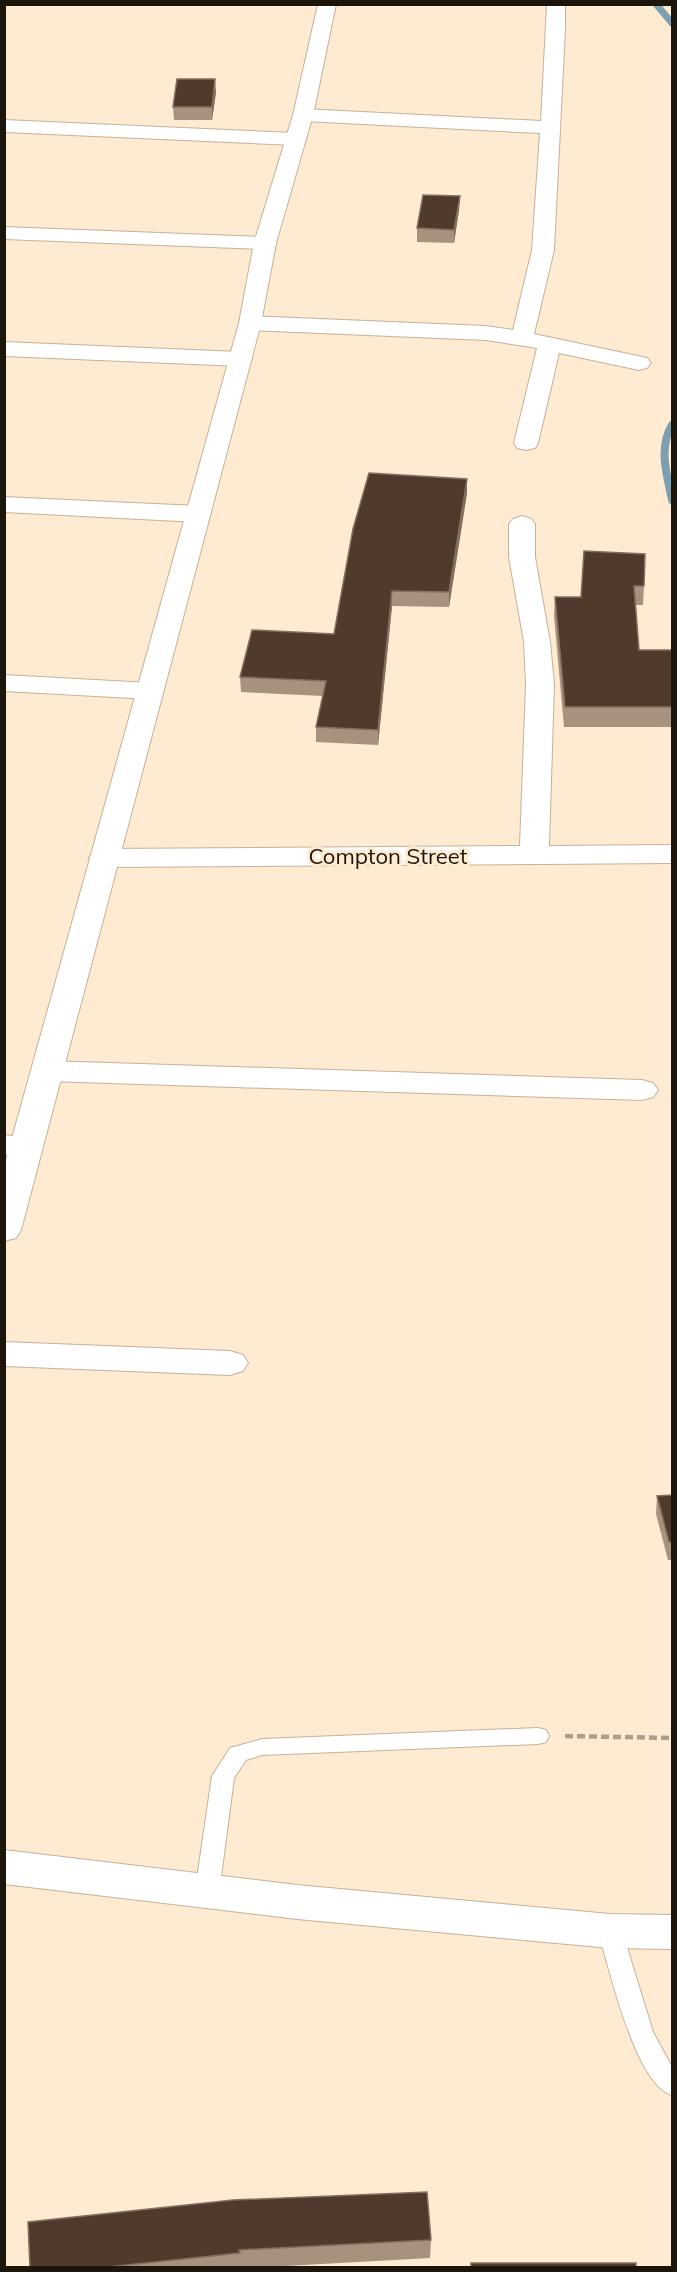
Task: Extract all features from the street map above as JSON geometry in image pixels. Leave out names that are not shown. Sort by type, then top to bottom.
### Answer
[{"type":"street","points":[[4,1230],[15,1146],[47,1071],[250,323],[265,243],[299,127],[327,4]]},
{"type":"street","points":[[522,338],[543,250],[556,4]]},
{"type":"street","points":[[4,126],[549,128]]},
{"type":"street","points":[[4,233],[265,243]]},
{"type":"street","points":[[250,323],[486,333],[522,338],[639,363]]},
{"type":"street","points":[[526,443],[550,344]]},
{"type":"street","points":[[4,349],[240,359]]},
{"type":"street","points":[[4,504],[198,514]]},
{"type":"street","points":[[522,524],[522,557],[537,642],[540,684],[534,855]]},
{"type":"street","points":[[4,683],[150,691]]},
{"type":"street","name":"Compton Street","points":[[104,858],[672,854]]},
{"type":"street","points":[[47,1071],[642,1090]]},
{"type":"street","points":[[4,1354],[230,1363]]},
{"type":"street","points":[[4,1867],[297,1902],[610,1931],[672,1932]]},
{"type":"lane","points":[[207,1892],[223,1776],[238,1754],[262,1747],[538,1736]]},
{"type":"lane","points":[[610,1931],[642,2034],[663,2074],[672,2085]]},
{"type":"path","points":[[538,1736],[672,1738]]},
{"type":"building","points":[[177,79],[215,79],[212,107],[173,107]]},
{"type":"building","points":[[423,195],[460,196],[454,230],[417,228]]},
{"type":"building","points":[[369,473],[467,479],[449,592],[392,591],[378,730],[316,727],[326,681],[240,677],[252,630],[334,634],[353,529]]},
{"type":"building","points":[[584,551],[645,554],[644,586],[634,586],[639,650],[672,650],[672,707],[565,707],[555,597],[581,597]]},
{"type":"building","points":[[672,1495],[672,1542],[669,1542],[657,1496]]},
{"type":"building","points":[[427,2192],[431,2240],[239,2250],[240,2253],[98,2268],[30,2268],[28,2222],[233,2200]]},
{"type":"building","points":[[471,2263],[636,2263],[636,2268],[471,2268]]},
{"type":"waterway","points":[[656,4],[672,23]]},
{"type":"waterway","points":[[672,425],[665,443],[666,471],[672,500]]}]
